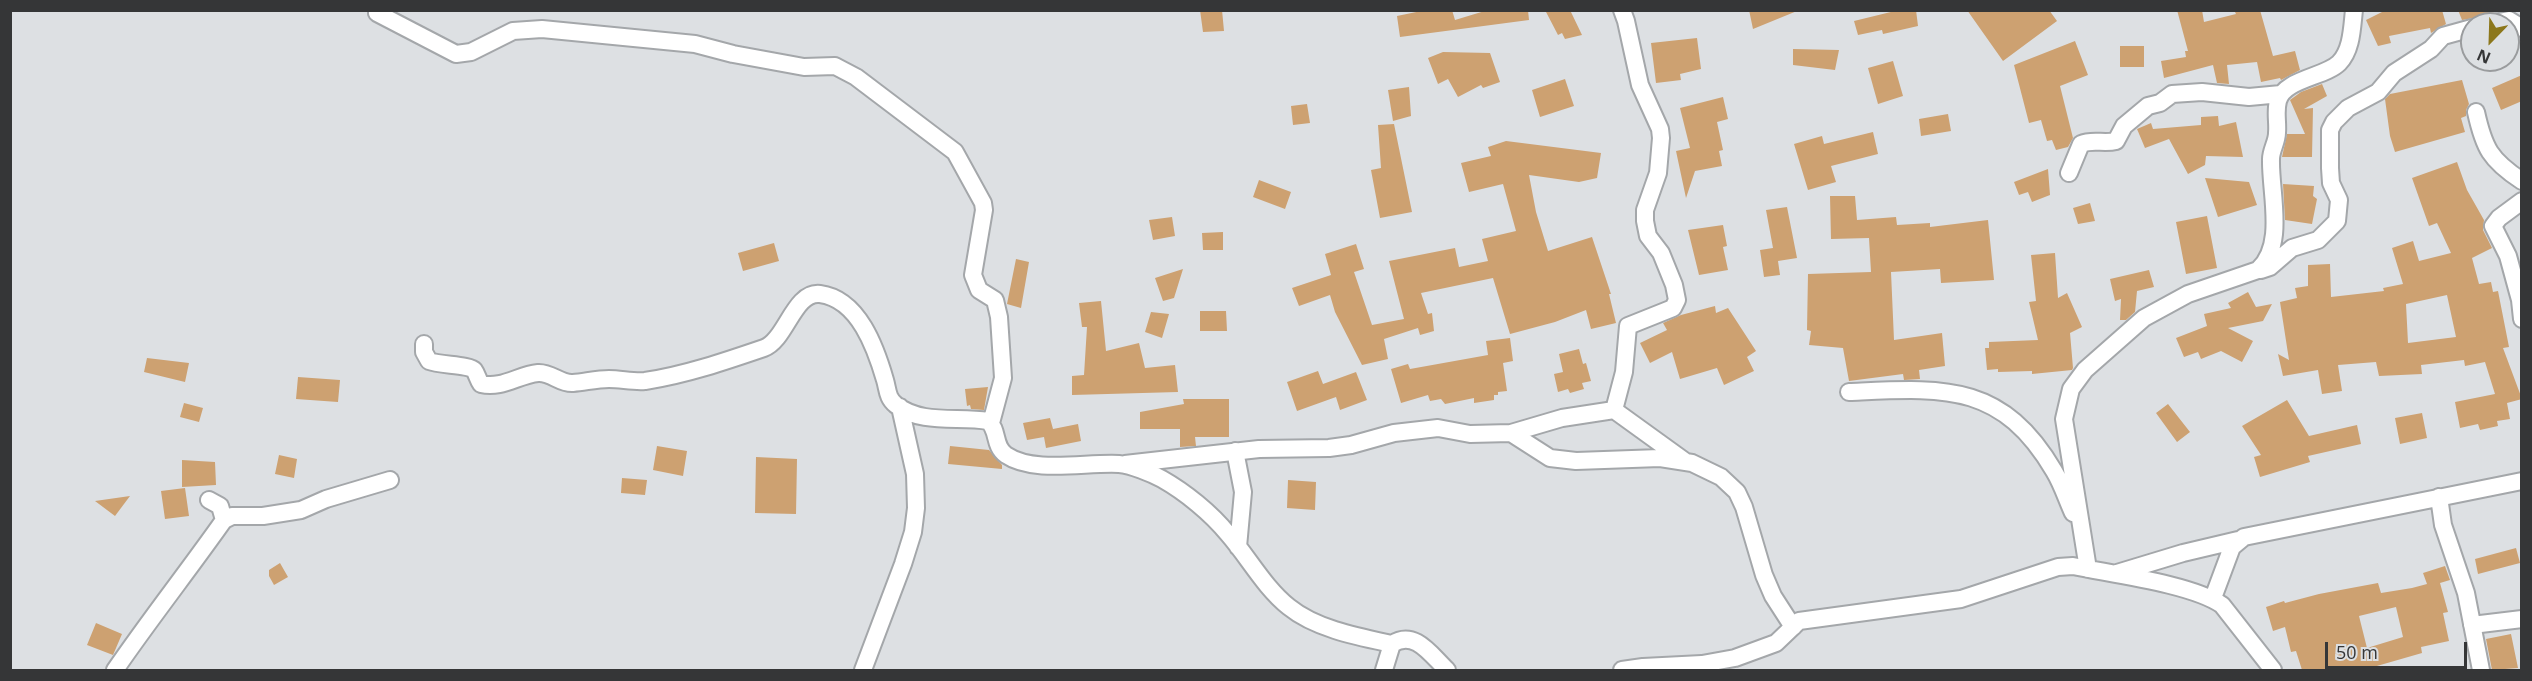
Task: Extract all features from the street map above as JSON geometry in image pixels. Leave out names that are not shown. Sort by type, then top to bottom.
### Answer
[{"type":"street","points":[[1614,410],[1624,372],[1628,326],[1672,308],[1677,300],[1664,259],[1648,236],[1645,210],[1659,173],[1660,129],[1640,85],[1622,10]]},
{"type":"street","points":[[2257,271],[2264,265],[2274,236],[2271,159],[2276,141],[2277,110],[2281,94],[2289,87],[2339,63],[2348,48],[2354,10]]},
{"type":"street","points":[[377,13],[456,54],[471,52],[513,31],[543,29],[694,44],[804,67],[835,66],[856,76],[955,152],[983,203],[984,210],[972,275],[979,290],[995,300],[999,317],[1003,378],[991,423],[998,448],[1007,456],[1042,465],[1120,464],[1259,449],[1329,448],[1351,445],[1394,432],[1438,428],[1470,434],[1511,433],[1562,418],[1614,410],[1686,462],[1721,477],[1737,492],[1744,507],[1764,575],[1773,596],[1793,627]]},
{"type":"street","points":[[2088,569],[2064,418],[2071,389],[2085,370],[2144,318],[2188,294],[2270,267],[2292,248],[2318,240],[2337,221],[2339,200],[2331,183],[2330,168],[2331,130],[2340,114],[2378,92],[2394,73],[2431,49],[2443,36],[2460,31]]},
{"type":"street","points":[[2069,172],[2081,144],[2116,141],[2124,126],[2148,106],[2160,104],[2172,94],[2202,92],[2249,97],[2281,94]]},
{"type":"street","points":[[2476,112],[2482,140],[2493,160],[2522,181]]},
{"type":"street","points":[[2522,201],[2499,218],[2493,226],[2508,256],[2520,300],[2522,320]]},
{"type":"street","points":[[424,344],[424,352],[429,362],[469,367],[475,370],[481,384],[491,386],[541,372],[567,383],[607,379],[643,381],[687,372],[772,345],[792,314],[807,297],[817,294],[840,302],[852,312],[870,337],[889,397],[900,407],[924,418],[982,420],[991,423]]},
{"type":"street","points":[[1849,392],[1919,389],[1964,395],[1991,405],[2012,418],[2055,472],[2083,536]]},
{"type":"street","points":[[863,670],[913,531],[916,508],[915,474],[900,407]]},
{"type":"street","points":[[1511,433],[1550,458],[1576,461],[1660,458],[1686,462]]},
{"type":"street","points":[[1236,451],[1243,492],[1238,547]]},
{"type":"street","points":[[1120,464],[1160,478],[1188,497],[1227,532],[1270,589],[1291,608],[1316,622],[1392,644]]},
{"type":"street","points":[[115,670],[152,615],[181,581],[224,520],[232,516],[263,516],[301,510],[326,499],[390,480]]},
{"type":"street","points":[[2114,574],[2244,537],[2522,481]]},
{"type":"street","points":[[2439,497],[2443,525],[2466,593],[2481,670]]},
{"type":"street","points":[[209,500],[220,506],[224,520]]},
{"type":"street","points":[[2212,598],[2232,547],[2238,540]]},
{"type":"street","points":[[1622,670],[1702,664],[1735,658],[1776,643],[1793,627],[1805,620],[1961,599],[2058,567],[2073,566],[2185,589],[2212,598],[2222,605],[2273,670]]},
{"type":"street","points":[[2472,625],[2522,619]]},
{"type":"street","points":[[1384,670],[1392,644],[1399,639],[1418,642],[1447,670]]},
{"type":"building","points":[[1200,10],[1222,10],[1224,31],[1203,32]]},
{"type":"building","points":[[1426,10],[1452,10],[1455,20],[1488,10],[1528,10],[1529,20],[1400,37],[1397,16]]},
{"type":"building","points":[[1545,10],[1570,10],[1582,35],[1565,39],[1562,33],[1558,35]]},
{"type":"building","points":[[1749,10],[1797,10],[1797,11],[1753,29]]},
{"type":"building","points":[[1899,10],[1916,10],[1918,26],[1883,34],[1882,30],[1858,35],[1854,21]]},
{"type":"building","points":[[1967,10],[2049,10],[2057,21],[2003,61]]},
{"type":"building","points":[[2177,10],[2202,10],[2204,22],[2236,14],[2234,10],[2260,10],[2273,56],[2295,51],[2300,70],[2281,80],[2280,78],[2261,82],[2257,62],[2227,65],[2229,84],[2217,83],[2213,65],[2164,78],[2161,61],[2186,57],[2185,51],[2188,51]]},
{"type":"building","points":[[2386,10],[2442,10],[2446,24],[2431,33],[2430,28],[2389,36],[2391,43],[2378,46],[2366,20]]},
{"type":"building","points":[[2458,10],[2503,10],[2460,12],[2460,15]]},
{"type":"building","points":[[1697,38],[1701,69],[1680,74],[1681,80],[1656,83],[1651,43]]},
{"type":"building","points":[[2075,41],[2088,75],[2060,86],[2073,138],[2068,147],[2056,150],[2052,140],[2047,141],[2041,120],[2029,123],[2014,65]]},
{"type":"building","points":[[2120,46],[2144,46],[2144,67],[2120,67]]},
{"type":"building","points":[[1793,49],[1839,50],[1835,70],[1793,65]]},
{"type":"building","points":[[1443,52],[1490,53],[1500,82],[1483,88],[1481,85],[1458,97],[1448,79],[1438,84],[1428,58]]},
{"type":"building","points":[[1893,61],[1903,96],[1878,104],[1868,68]]},
{"type":"building","points":[[2522,75],[2522,101],[2501,110],[2492,88]]},
{"type":"building","points":[[1565,79],[1574,106],[1540,117],[1532,90]]},
{"type":"building","points":[[2462,80],[2469,104],[2466,116],[2461,118],[2465,132],[2395,152],[2390,136],[2385,99],[2390,94]]},
{"type":"building","points":[[2322,84],[2327,96],[2304,109],[2313,108],[2312,157],[2282,157],[2287,134],[2305,134],[2290,100],[2301,92]]},
{"type":"building","points":[[1409,87],[1411,116],[1393,121],[1388,90]]},
{"type":"building","points":[[1723,97],[1728,119],[1717,122],[1723,150],[1719,151],[1722,166],[1695,171],[1686,198],[1676,151],[1690,148],[1680,108]]},
{"type":"building","points":[[1307,104],[1310,123],[1293,125],[1291,106]]},
{"type":"building","points":[[1948,114],[1951,131],[1921,136],[1919,119]]},
{"type":"building","points":[[2218,116],[2219,126],[2236,122],[2243,157],[2206,156],[2205,165],[2188,174],[2169,139],[2145,148],[2137,129],[2151,123],[2153,129],[2201,125],[2201,117]]},
{"type":"building","points":[[1394,124],[1412,212],[1380,218],[1371,170],[1381,168],[1378,125]]},
{"type":"building","points":[[1873,132],[1878,154],[1831,166],[1836,182],[1808,190],[1794,144],[1822,136],[1824,144]]},
{"type":"building","points":[[1506,141],[1601,153],[1597,178],[1579,182],[1529,175],[1536,212],[1548,251],[1592,237],[1611,294],[1609,294],[1616,323],[1591,329],[1586,310],[1555,322],[1510,334],[1493,278],[1421,293],[1428,314],[1432,313],[1434,331],[1420,335],[1418,328],[1384,339],[1388,359],[1362,365],[1335,312],[1330,295],[1299,306],[1292,288],[1331,275],[1325,254],[1356,244],[1364,269],[1354,272],[1372,325],[1404,319],[1389,261],[1455,248],[1459,267],[1488,261],[1482,239],[1516,231],[1503,184],[1469,192],[1461,163],[1491,156],[1488,147]]},
{"type":"building","points":[[2457,162],[2467,190],[2484,220],[2483,230],[2492,248],[2472,258],[2479,284],[2491,282],[2493,292],[2498,291],[2509,347],[2503,348],[2522,399],[2507,403],[2510,419],[2497,421],[2498,426],[2480,430],[2478,424],[2460,428],[2455,402],[2495,394],[2485,362],[2465,366],[2464,360],[2421,365],[2422,374],[2379,376],[2376,362],[2338,365],[2342,391],[2322,394],[2318,370],[2283,376],[2278,354],[2289,360],[2280,302],[2297,298],[2295,288],[2308,286],[2308,265],[2330,264],[2331,297],[2384,291],[2383,288],[2403,284],[2392,248],[2413,241],[2419,261],[2451,253],[2437,223],[2429,226],[2412,178]],"holes":[[[2447,295],[2456,337],[2408,343],[2406,304]]]},
{"type":"building","points":[[2048,169],[2050,195],[2032,202],[2028,192],[2019,195],[2014,182]]},
{"type":"building","points":[[2205,178],[2249,182],[2257,205],[2218,217]]},
{"type":"building","points":[[1259,180],[1291,192],[1285,209],[1253,197]]},
{"type":"building","points":[[2283,184],[2314,186],[2313,196],[2317,199],[2312,224],[2285,220]]},
{"type":"building","points":[[1830,196],[1855,196],[1857,220],[1896,217],[1897,225],[1930,223],[1930,227],[1988,220],[1994,280],[1941,283],[1940,269],[1891,272],[1894,340],[1942,333],[1945,366],[1919,370],[1920,379],[1904,380],[1903,374],[1849,381],[1843,348],[1809,345],[1811,331],[1807,330],[1808,274],[1871,272],[1869,238],[1831,239]]},
{"type":"building","points":[[2090,203],[2095,221],[2078,224],[2073,208]]},
{"type":"building","points":[[1787,207],[1797,258],[1778,261],[1780,275],[1764,277],[1760,250],[1773,248],[1766,210]]},
{"type":"building","points":[[2207,216],[2217,268],[2186,274],[2176,222]]},
{"type":"building","points":[[1172,217],[1175,236],[1153,240],[1149,220]]},
{"type":"building","points":[[1723,225],[1727,246],[1723,247],[1728,270],[1699,275],[1688,230]]},
{"type":"building","points":[[1223,232],[1223,250],[1203,250],[1202,233]]},
{"type":"building","points":[[774,243],[779,261],[743,271],[738,253]]},
{"type":"building","points":[[2055,253],[2058,298],[2067,293],[2082,327],[2070,333],[2072,370],[2032,374],[2032,371],[1987,370],[1985,348],[1989,348],[1989,342],[2038,340],[2029,302],[2036,301],[2031,255]]},
{"type":"building","points":[[1016,259],[1029,262],[1021,308],[1007,304]]},
{"type":"building","points":[[1183,269],[1174,298],[1163,301],[1155,278]]},
{"type":"building","points":[[2149,270],[2154,287],[2137,291],[2135,312],[2126,320],[2120,320],[2121,299],[2115,301],[2110,279]]},
{"type":"building","points":[[2248,292],[2256,307],[2272,304],[2263,321],[2228,328],[2253,341],[2242,362],[2221,351],[2201,359],[2198,352],[2184,357],[2176,338],[2207,326],[2204,314],[2231,308],[2228,303]]},
{"type":"building","points":[[1101,301],[1106,351],[1139,343],[1145,368],[1175,365],[1178,392],[1072,395],[1072,376],[1084,375],[1087,327],[1082,327],[1079,303]]},
{"type":"building","points":[[1715,306],[1716,313],[1728,308],[1756,351],[1747,357],[1754,371],[1724,385],[1717,368],[1680,379],[1672,352],[1650,363],[1640,343],[1667,330],[1663,323],[1681,315]]},
{"type":"building","points":[[1200,311],[1226,311],[1227,331],[1200,331]]},
{"type":"building","points":[[1151,312],[1169,314],[1162,338],[1145,332]]},
{"type":"building","points":[[1510,338],[1513,361],[1503,363],[1507,391],[1498,392],[1498,395],[1494,395],[1494,400],[1474,403],[1474,398],[1445,404],[1441,399],[1430,401],[1428,395],[1401,403],[1391,369],[1408,364],[1410,369],[1488,355],[1486,341]]},
{"type":"building","points":[[1579,349],[1591,381],[1582,383],[1584,389],[1570,393],[1568,389],[1558,392],[1554,374],[1563,372],[1559,354]]},
{"type":"building","points":[[147,358],[189,363],[185,382],[144,372]]},
{"type":"building","points":[[1318,371],[1323,384],[1356,372],[1367,400],[1340,410],[1336,397],[1297,411],[1287,382]]},
{"type":"building","points":[[298,377],[340,380],[338,402],[296,399]]},
{"type":"building","points":[[988,387],[984,410],[971,409],[970,405],[967,406],[965,389]]},
{"type":"building","points":[[1183,399],[1229,399],[1229,437],[1195,437],[1196,446],[1180,447],[1180,429],[1140,429],[1140,412],[1184,404]]},
{"type":"building","points":[[2287,400],[2309,436],[2357,425],[2361,444],[2308,456],[2310,462],[2260,477],[2254,457],[2261,455],[2242,426]]},
{"type":"building","points":[[184,403],[203,408],[199,422],[180,417]]},
{"type":"building","points":[[2168,404],[2190,432],[2177,442],[2156,413]]},
{"type":"building","points":[[2422,413],[2427,438],[2400,444],[2395,418]]},
{"type":"building","points":[[1050,418],[1053,429],[1078,424],[1081,441],[1046,448],[1044,437],[1027,440],[1023,423]]},
{"type":"building","points":[[657,446],[687,451],[683,476],[653,470]]},
{"type":"building","points":[[950,446],[989,450],[1002,465],[1002,469],[948,464]]},
{"type":"building","points":[[279,455],[297,459],[294,478],[275,474]]},
{"type":"building","points":[[756,457],[797,459],[796,514],[755,513]]},
{"type":"building","points":[[182,460],[215,462],[216,485],[182,487]]},
{"type":"building","points":[[622,478],[647,480],[645,495],[621,493]]},
{"type":"building","points":[[1288,480],[1316,482],[1315,510],[1287,508]]},
{"type":"building","points":[[185,488],[189,516],[165,519],[161,491]]},
{"type":"building","points":[[130,496],[115,516],[95,501]]},
{"type":"building","points":[[2516,548],[2520,563],[2478,574],[2475,559]]},
{"type":"building","points":[[280,563],[288,577],[274,585],[269,576],[269,570]]},
{"type":"building","points":[[2445,566],[2450,580],[2440,583],[2448,612],[2443,613],[2449,641],[2421,647],[2422,653],[2363,670],[2302,670],[2296,651],[2291,652],[2285,627],[2273,631],[2266,607],[2284,601],[2285,603],[2378,583],[2381,593],[2412,588],[2427,584],[2423,573]],"holes":[[[2396,607],[2403,637],[2367,648],[2359,616]]]},
{"type":"building","points":[[96,623],[122,634],[113,655],[87,645]]},
{"type":"building","points":[[2511,634],[2518,668],[2492,670],[2486,639]]}]
